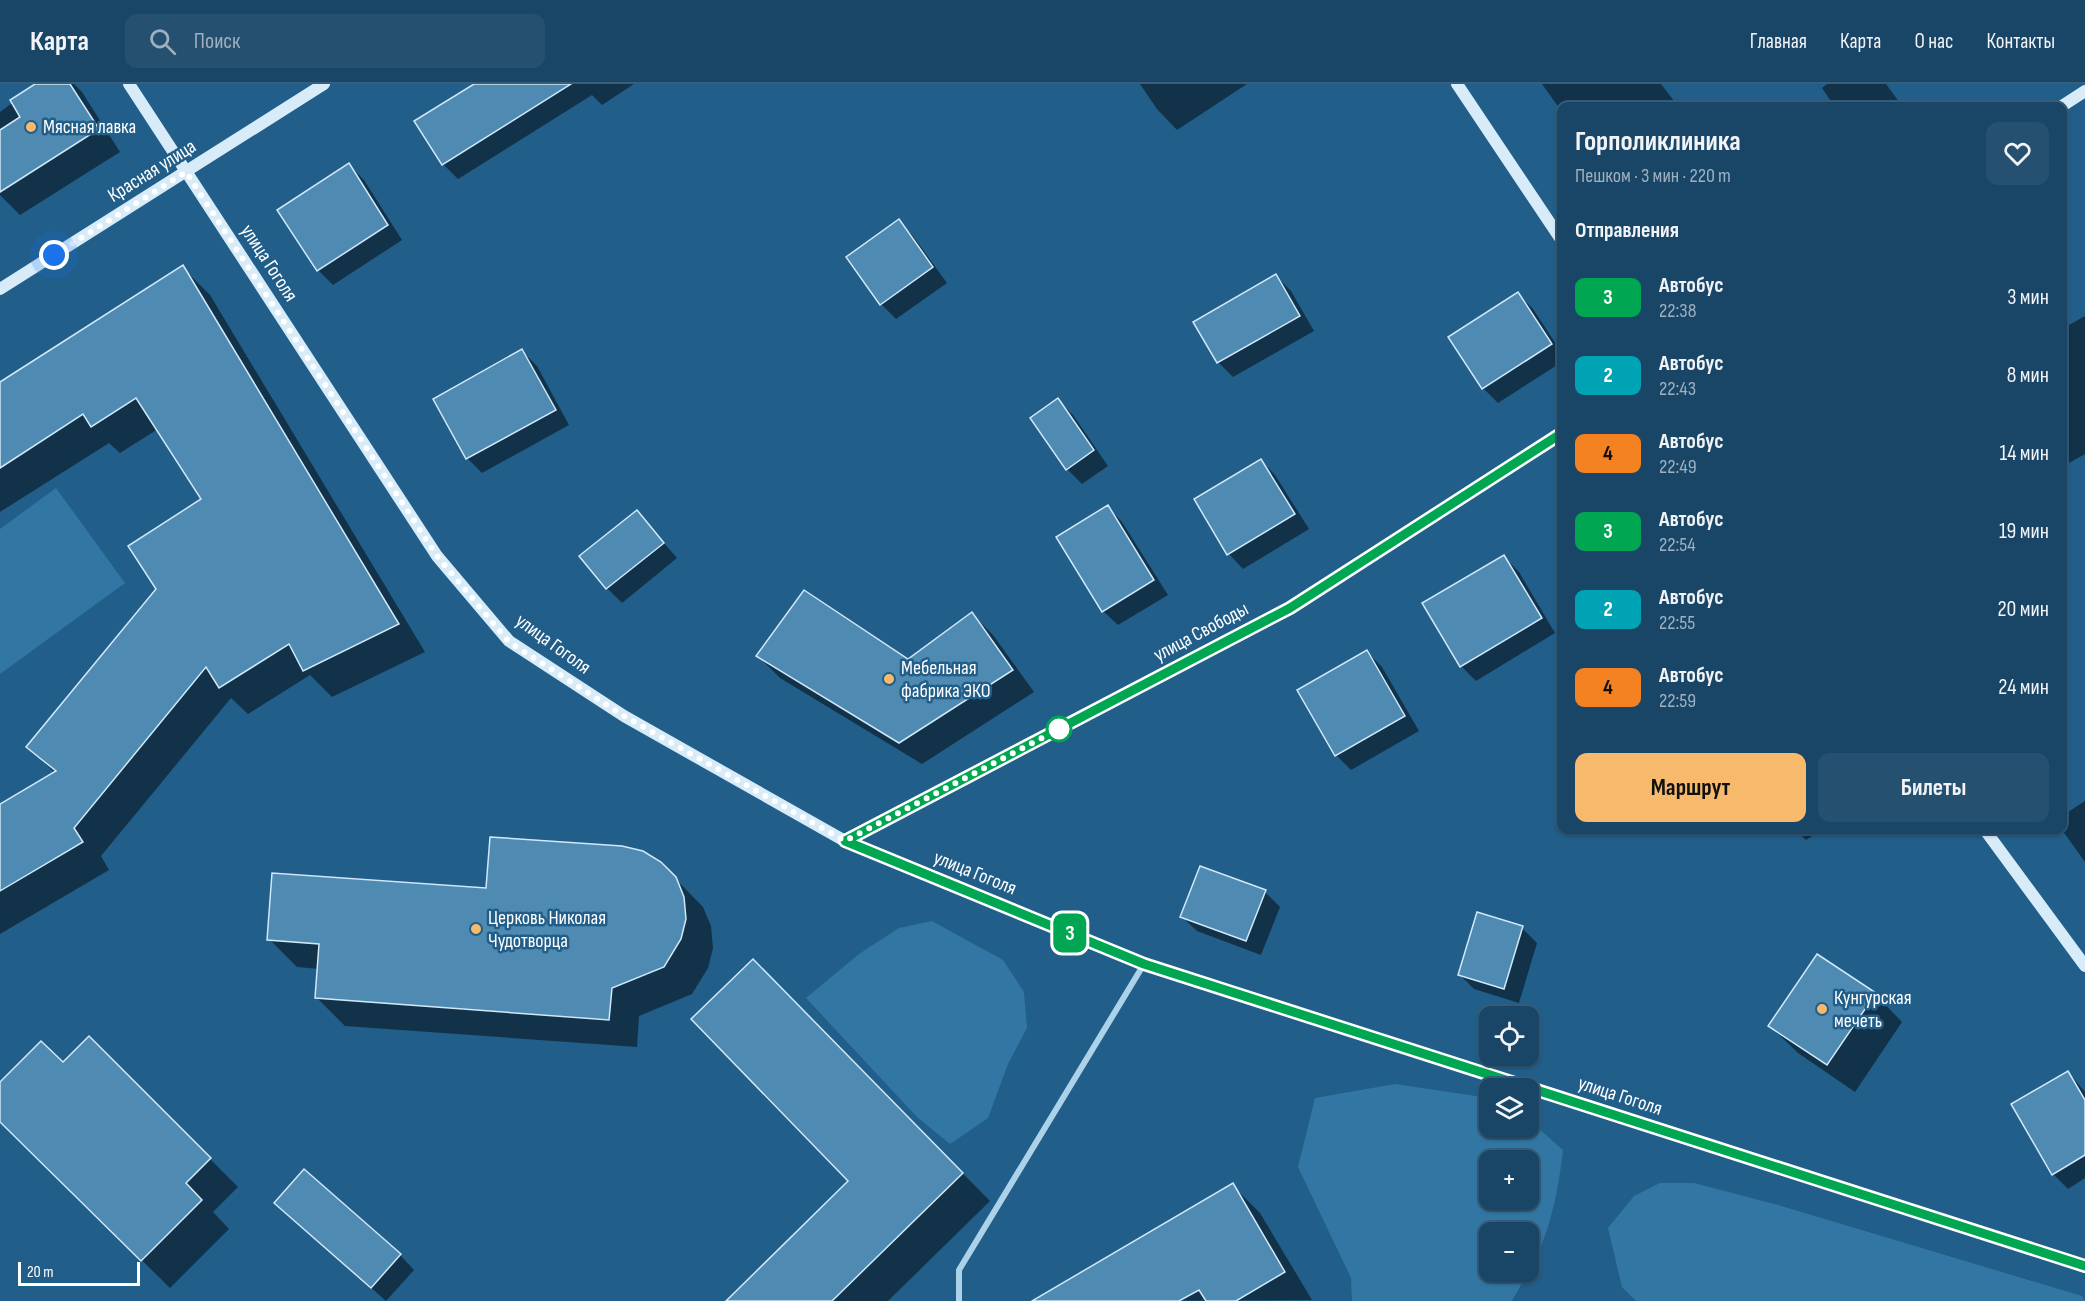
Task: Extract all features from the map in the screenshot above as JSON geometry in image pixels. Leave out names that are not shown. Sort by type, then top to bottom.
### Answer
[{"type":"street","name":"улица Гоголя","points":[[129,84],[437,556],[509,642],[624,716],[845,841],[1144,964],[2085,1266]]},
{"type":"street","name":"Красная улица","points":[[0,289],[324,84]]},
{"type":"street","points":[[1457,84],[1557,234]]},
{"type":"street","points":[[2067,103],[2085,91]]},
{"type":"street","name":"улица Свободы","points":[[845,841],[1290,608],[1557,436]]},
{"type":"street","points":[[1988,834],[2085,966]]},
{"type":"street","points":[[959,1301],[959,1270],[1144,964]]},
{"type":"shaded area","points":[[56,488],[125,583],[0,674],[0,529]]},
{"type":"shaded area","points":[[932,921],[1003,960],[1024,992],[1027,1028],[1008,1064],[988,1118],[950,1144],[917,1117],[806,998],[859,954],[899,928]]},
{"type":"shaded area","points":[[1395,1084],[1479,1097],[1479,1138],[1539,1138],[1539,1129],[1563,1150],[1556,1198],[1539,1250],[1539,1222],[1479,1222],[1479,1282],[1522,1282],[1512,1301],[1352,1301],[1351,1278],[1298,1167],[1315,1098]]},
{"type":"shaded area","points":[[1660,1183],[1694,1183],[1778,1205],[2082,1296],[2085,1301],[1636,1301],[1622,1287],[1608,1228],[1634,1196]]},
{"type":"building","points":[[35,84],[70,84],[99,129],[0,192],[0,130],[20,117],[10,100]]},
{"type":"building","points":[[474,84],[571,84],[442,165],[414,121]]},
{"type":"building","points":[[349,163],[388,225],[317,271],[277,210]]},
{"type":"building","points":[[899,219],[933,267],[880,305],[846,257]]},
{"type":"building","points":[[183,265],[399,624],[303,671],[289,644],[219,688],[206,667],[74,828],[83,842],[0,891],[0,804],[56,771],[26,747],[156,589],[128,546],[201,499],[136,398],[91,427],[83,414],[0,468],[0,382]]},
{"type":"building","points":[[1276,274],[1300,316],[1217,363],[1193,322]]},
{"type":"building","points":[[1518,292],[1552,344],[1482,389],[1448,337]]},
{"type":"building","points":[[522,349],[556,410],[466,459],[433,399]]},
{"type":"building","points":[[1058,398],[1094,450],[1066,470],[1030,418]]},
{"type":"building","points":[[1261,459],[1295,514],[1227,555],[1194,499]]},
{"type":"building","points":[[1108,505],[1154,580],[1102,612],[1056,537]]},
{"type":"building","points":[[637,510],[664,543],[606,589],[579,556]]},
{"type":"building","points":[[1504,555],[1542,618],[1460,667],[1422,603]]},
{"type":"building","points":[[804,590],[908,659],[972,612],[1013,670],[899,743],[756,656]]},
{"type":"building","points":[[1367,650],[1405,716],[1335,756],[1297,690]]},
{"type":"building","name":"Церковь Николая Чудотворца","points":[[490,837],[622,846],[643,851],[661,862],[676,877],[684,897],[686,919],[681,939],[664,967],[612,988],[609,1020],[315,998],[319,944],[267,940],[272,873],[486,888]]},
{"type":"building","points":[[1200,866],[1266,890],[1246,941],[1180,917]]},
{"type":"building","points":[[1477,912],[1523,926],[1504,989],[1458,975]]},
{"type":"building","name":"Кунгурская мечеть","points":[[1817,954],[1876,993],[1827,1065],[1768,1026]]},
{"type":"building","points":[[753,959],[963,1173],[832,1301],[726,1301],[848,1181],[691,1019]]},
{"type":"building","points":[[89,1036],[211,1158],[186,1183],[202,1200],[141,1261],[0,1122],[0,1082],[41,1041],[63,1062]]},
{"type":"building","points":[[2068,1071],[2085,1100],[2085,1155],[2052,1175],[2011,1104]]},
{"type":"building","points":[[304,1169],[401,1254],[371,1288],[274,1203]]},
{"type":"building","points":[[1233,1183],[1285,1272],[1236,1301],[1206,1301],[1199,1290],[1179,1301],[1032,1301]]},
{"type":"bus line","name":"3","points":[[1557,436],[1290,608],[845,841],[1144,964],[2085,1266]]},
{"type":"place","name":"Мясная лавка","points":[[31,127]]},
{"type":"place","name":"Мебельная фабрика ЭКО","points":[[889,679]]},
{"type":"place","name":"Церковь Николая Чудотворца","points":[[476,929]]},
{"type":"place","name":"Кунгурская мечеть","points":[[1822,1009]]},
{"type":"route","points":[[54,255],[186,172],[437,556],[509,642],[624,716],[845,841],[1063,727],[1059,729]]}]
